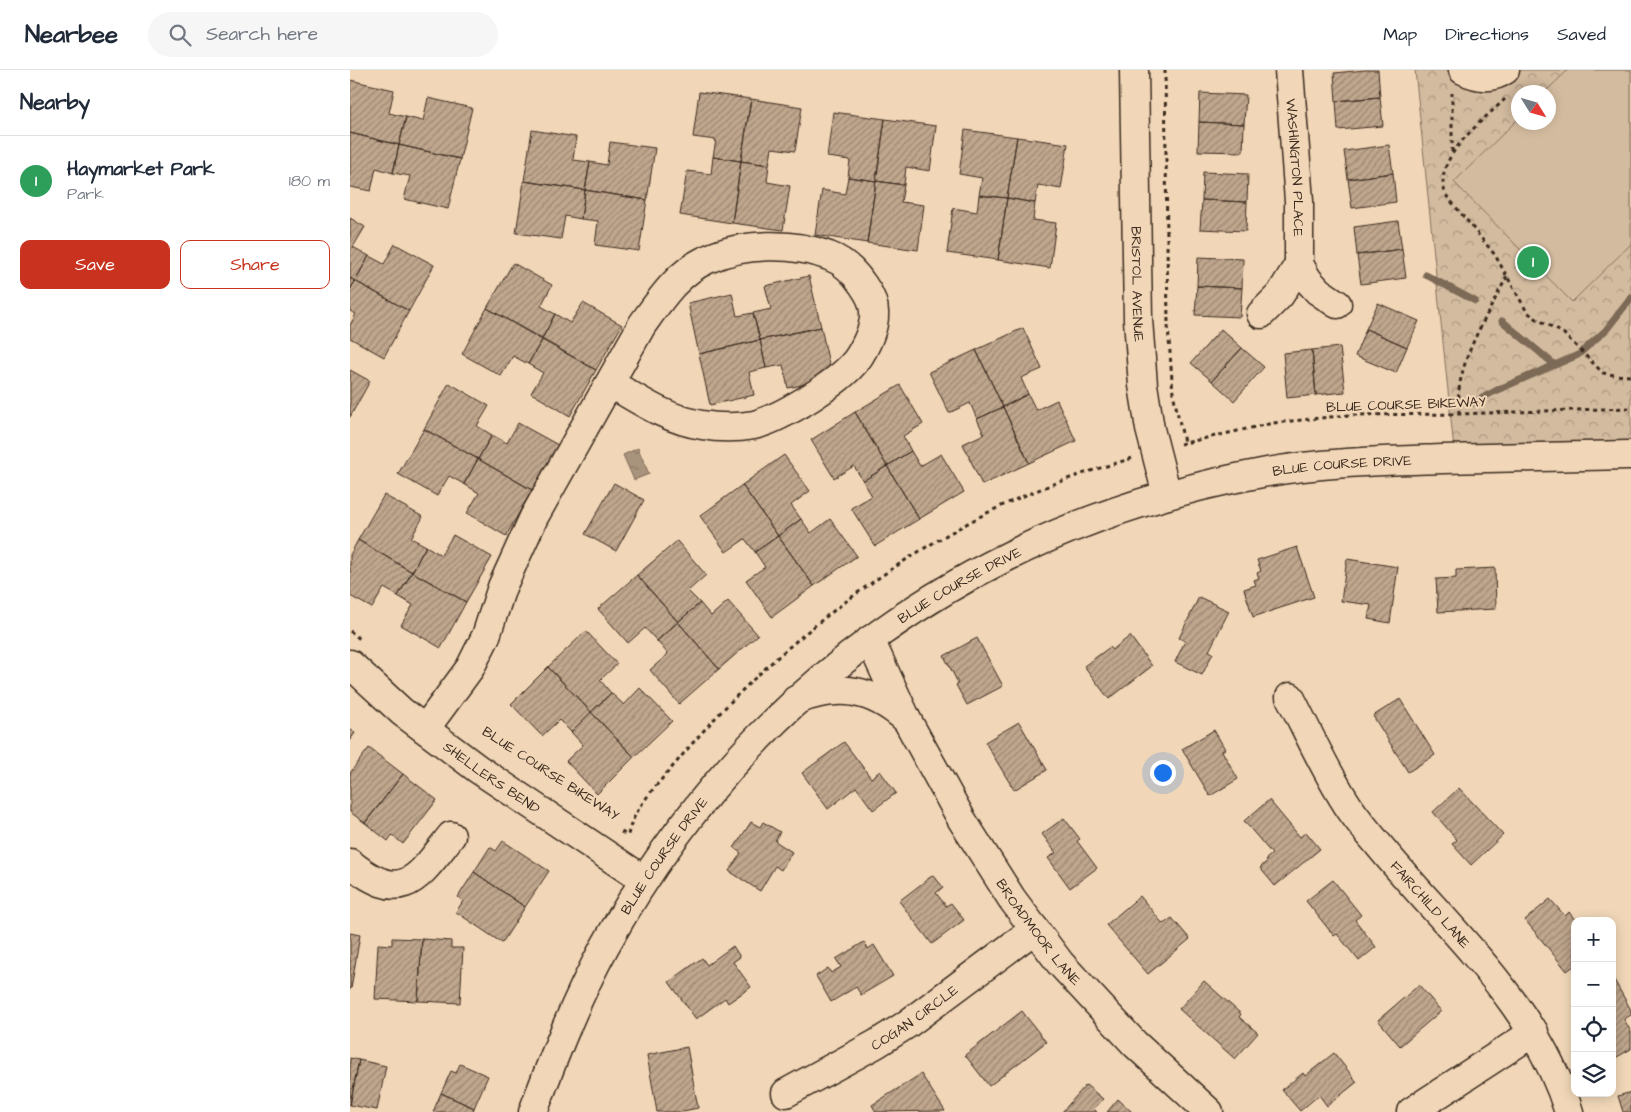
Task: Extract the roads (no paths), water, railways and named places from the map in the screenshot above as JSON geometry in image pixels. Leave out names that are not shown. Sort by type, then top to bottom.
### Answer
[{"type":"street","name":"BRISTOL AVENUE","points":[[1134,70],[1138,320],[1143,384],[1150,429],[1167,495]]},
{"type":"street","name":"WASHINGTON PLACE","points":[[1289,70],[1300,201],[1299,264]]},
{"type":"street","points":[[1458,79],[1488,76],[1505,70]]},
{"type":"street","points":[[425,729],[470,668],[486,636],[502,587],[534,517],[642,325],[658,301],[674,284],[689,270],[707,260],[728,252],[747,248],[794,247],[830,256],[854,272],[869,294],[874,312],[870,334],[860,356],[840,377],[787,412],[756,424],[733,428],[701,425],[672,417],[610,383]]},
{"type":"street","points":[[1261,314],[1280,295],[1299,264],[1308,280],[1318,291],[1337,304]]},
{"type":"street","name":"BLUE COURSE DRIVE","points":[[533,1112],[584,987],[603,949],[644,880],[717,781],[796,700],[870,640],[919,606],[971,575],[1028,546],[1109,514],[1167,495],[1265,472],[1397,460],[1631,455]]},
{"type":"street","name":"BROADMOOR LANE","points":[[870,640],[907,720],[962,820],[1012,898],[1060,963],[1135,1044],[1209,1112]]},
{"type":"street","name":"SHELLERS BEND","points":[[350,664],[402,712],[478,769],[644,880]]},
{"type":"street","name":"BROADMOOR LANE","points":[[796,700],[833,690],[863,694],[875,697],[886,703],[907,720]]},
{"type":"street","name":"FAIRCHILD LANE","points":[[1290,697],[1320,757],[1346,802],[1378,843],[1509,996],[1534,1032],[1553,1069],[1569,1112]]},
{"type":"street","points":[[350,863],[377,882],[407,883],[419,876],[451,836]]},
{"type":"street","name":"COGAN CIRCLE","points":[[786,1093],[876,1044],[906,1025],[1035,929]]},
{"type":"street","points":[[1412,1112],[1534,1032]]},
{"type":"water","points":[[638,448],[649,474],[634,480],[623,455]]},
{"type":"waterway","points":[[1426,275],[1475,301]]},
{"type":"waterway","points":[[1473,403],[1497,390],[1578,355],[1606,330],[1631,298]]},
{"type":"waterway","points":[[1502,321],[1555,365]]},
{"type":"place","name":"Haymarket Park","points":[[1533,262]]}]
